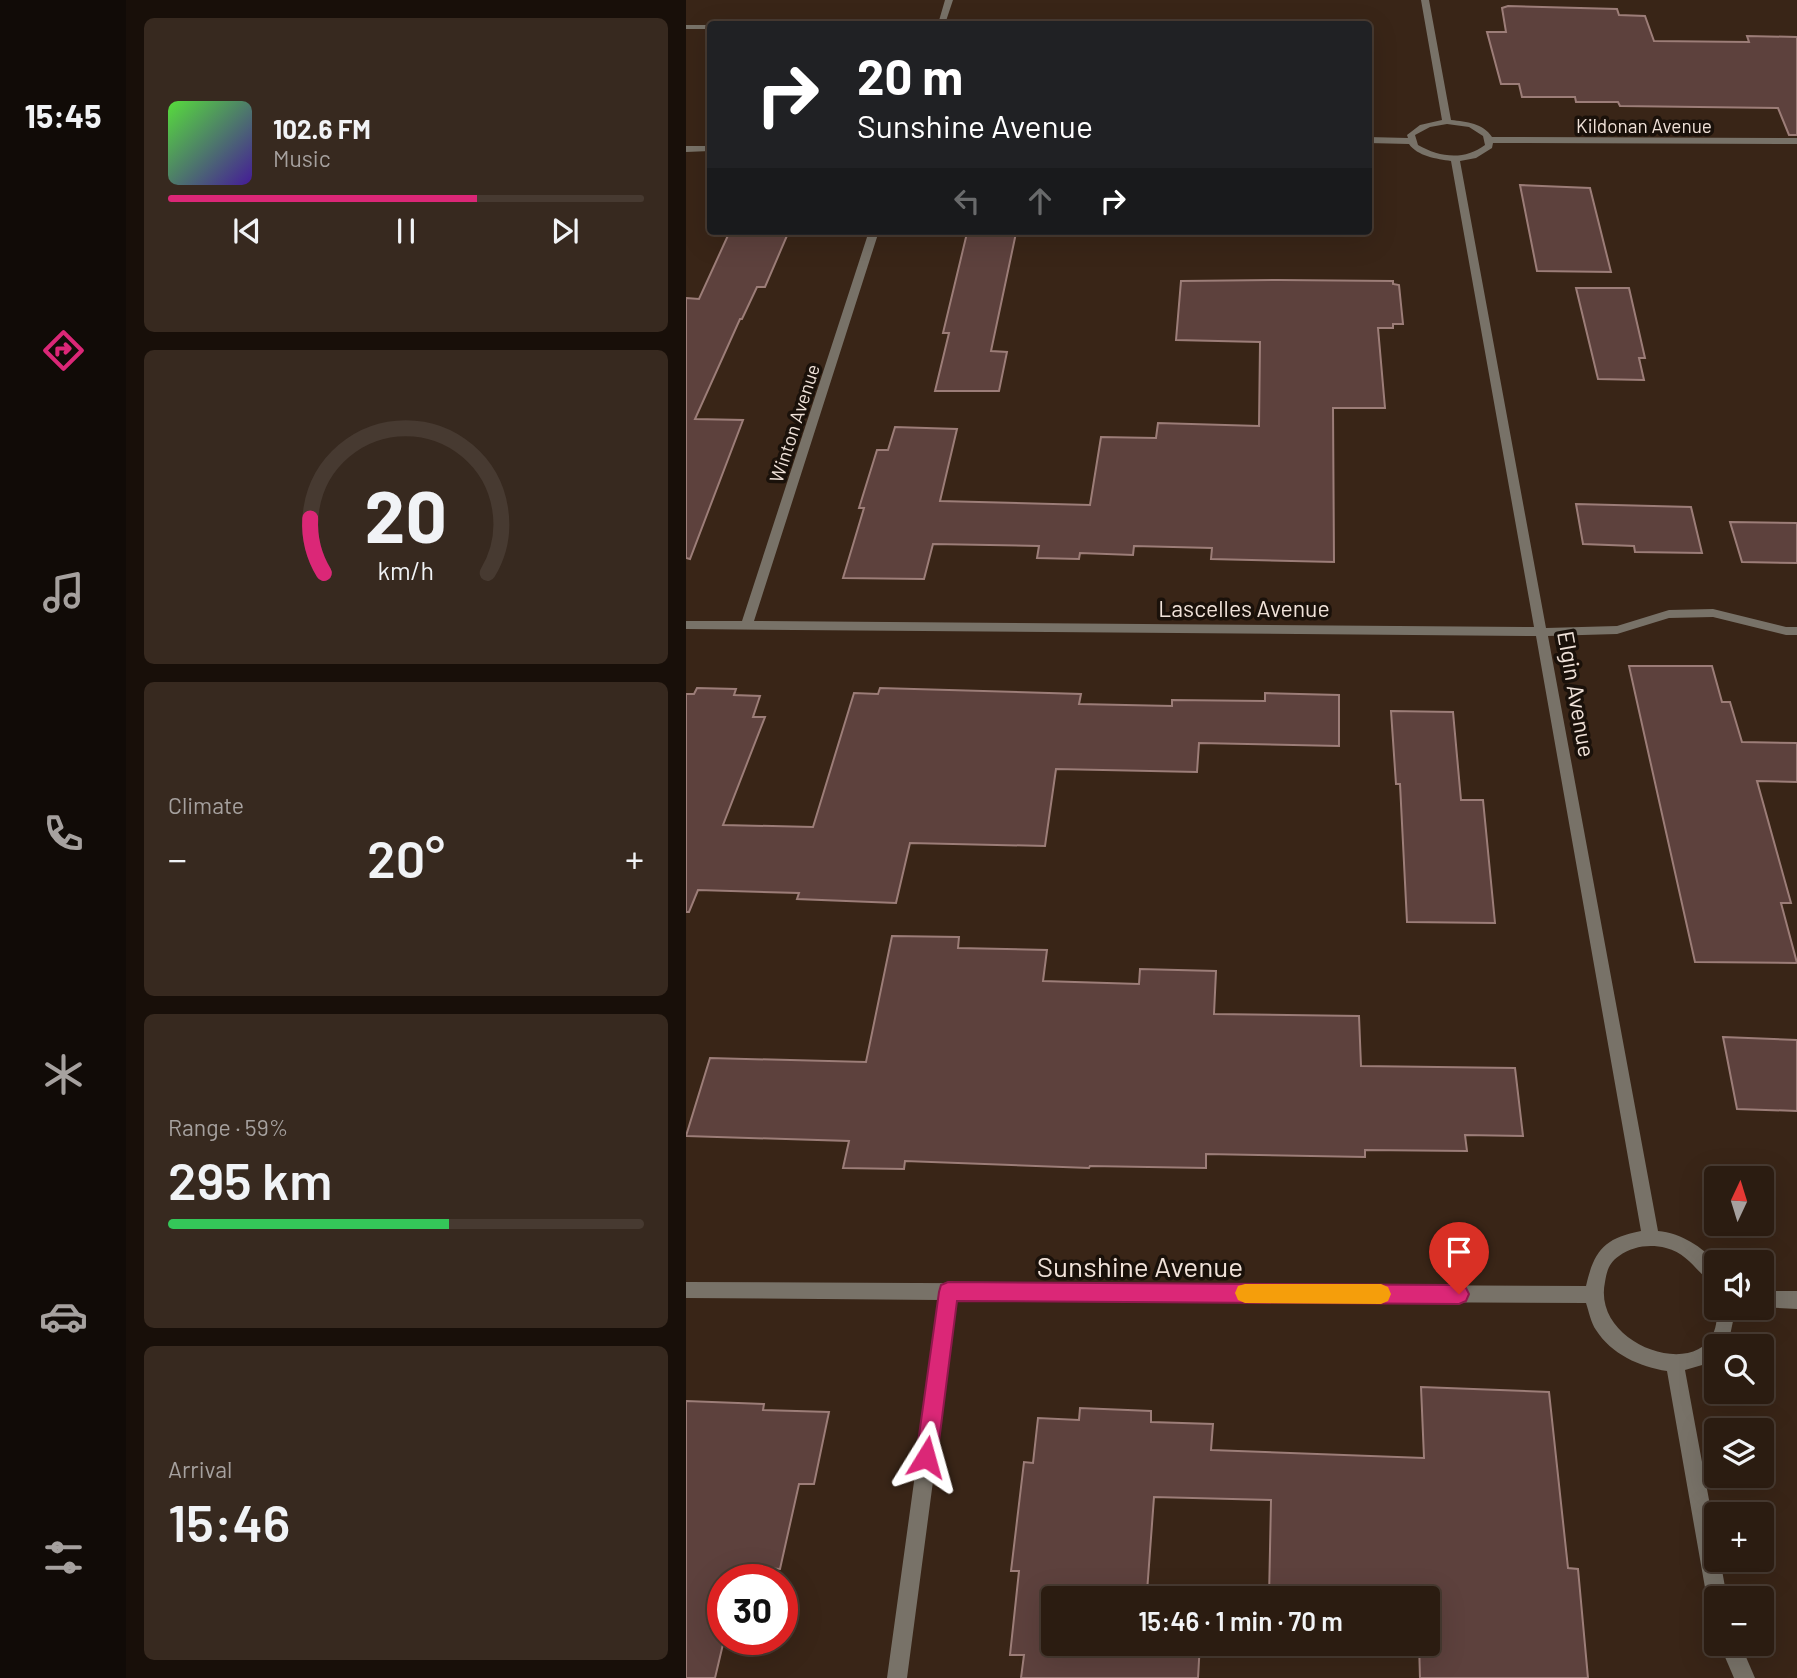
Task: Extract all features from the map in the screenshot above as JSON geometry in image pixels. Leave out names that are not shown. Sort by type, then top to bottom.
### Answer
[{"type":"street","points":[[942,21],[949,0]]},
{"type":"street","points":[[1425,0],[1447,122]]},
{"type":"street","points":[[686,27],[707,27]]},
{"type":"street","points":[[1372,141],[1410,141],[1421,151],[1455,158],[1484,151],[1490,140],[1480,129],[1447,122],[1423,125],[1411,135],[1410,141]]},
{"type":"street","name":"Kildonan Avenue","points":[[1490,140],[1797,141]]},
{"type":"street","points":[[686,149],[707,149]]},
{"type":"street","name":"Elgin Avenue","points":[[1455,158],[1651,1237]]},
{"type":"street","name":"Winton Avenue","points":[[747,625],[873,235]]},
{"type":"street","name":"Lascelles Avenue","points":[[686,625],[1541,631],[1617,630],[1669,614],[1713,613],[1786,631],[1797,631]]},
{"type":"street","points":[[1704,1261],[1690,1250],[1671,1241],[1651,1237],[1632,1240],[1615,1248],[1602,1260],[1595,1277],[1594,1295],[1599,1317],[1612,1336],[1630,1352],[1652,1362],[1675,1365],[1694,1361],[1710,1352],[1722,1336],[1728,1320]]},
{"type":"street","name":"Sunshine Avenue","points":[[686,1290],[1594,1295]]},
{"type":"street","points":[[897,1678],[948,1292]]},
{"type":"street","points":[[1774,1300],[1797,1300]]},
{"type":"street","points":[[1675,1365],[1715,1586]]},
{"type":"street","points":[[1735,1656],[1745,1678]]},
{"type":"building","points":[[1502,8],[1617,9],[1619,15],[1645,16],[1654,41],[1749,42],[1747,36],[1797,37],[1797,135],[1789,135],[1778,108],[1620,106],[1618,102],[1576,102],[1575,97],[1522,97],[1519,84],[1501,84],[1487,32],[1506,32]]},
{"type":"building","points":[[1520,185],[1590,188],[1611,272],[1537,271]]},
{"type":"building","points":[[728,235],[787,235],[765,287],[757,287],[740,319],[695,419],[743,420],[690,559],[686,558],[686,298],[699,299]]},
{"type":"building","points":[[967,235],[1016,235],[991,351],[1007,352],[999,391],[935,391],[949,333],[943,333]]},
{"type":"building","points":[[1181,281],[1393,281],[1393,284],[1399,285],[1403,324],[1393,324],[1393,328],[1378,328],[1385,408],[1333,408],[1334,562],[1211,559],[1212,548],[1134,546],[1133,555],[1080,553],[1079,559],[1037,558],[1039,546],[933,544],[924,579],[843,578],[864,508],[859,508],[877,450],[888,450],[895,427],[957,429],[940,501],[1090,505],[1101,437],[1156,438],[1158,423],[1259,426],[1260,342],[1176,340]]},
{"type":"building","points":[[1576,288],[1629,288],[1645,358],[1639,358],[1644,380],[1598,379]]},
{"type":"building","points":[[1576,504],[1691,507],[1702,553],[1635,552],[1634,546],[1583,544]]},
{"type":"building","points":[[1730,522],[1797,523],[1797,563],[1742,562]]},
{"type":"building","points":[[1629,666],[1712,666],[1722,702],[1730,702],[1742,742],[1797,743],[1797,782],[1757,781],[1791,903],[1781,903],[1797,963],[1695,962]]},
{"type":"building","points":[[697,688],[736,689],[734,695],[760,696],[753,717],[765,717],[723,825],[813,827],[854,693],[878,694],[880,688],[1081,694],[1079,704],[1172,706],[1172,700],[1265,701],[1265,693],[1339,695],[1339,746],[1199,743],[1197,772],[1056,769],[1045,846],[910,843],[896,903],[797,899],[799,893],[698,890],[689,912],[686,912],[686,694],[694,694]]},
{"type":"building","points":[[1391,711],[1453,712],[1461,800],[1483,800],[1495,923],[1407,922],[1400,784],[1396,784]]},
{"type":"building","points":[[892,936],[959,937],[958,948],[1047,950],[1043,981],[1139,984],[1140,969],[1216,971],[1214,1014],[1359,1016],[1361,1066],[1515,1068],[1523,1136],[1465,1135],[1467,1151],[1365,1150],[1365,1157],[1206,1154],[1206,1168],[1089,1168],[905,1161],[904,1169],[843,1168],[849,1141],[686,1136],[710,1058],[866,1062]]},
{"type":"building","points":[[1723,1037],[1797,1040],[1797,1111],[1737,1109]]},
{"type":"building","points":[[1421,1387],[1549,1392],[1568,1568],[1578,1569],[1588,1678],[1420,1678],[1419,1656],[1440,1656],[1440,1586],[1269,1586],[1271,1500],[1154,1497],[1147,1586],[1041,1586],[1041,1656],[1199,1656],[1198,1678],[1021,1678],[1024,1655],[1010,1655],[1019,1571],[1011,1571],[1024,1462],[1033,1463],[1038,1418],[1079,1420],[1080,1408],[1151,1411],[1151,1422],[1213,1424],[1211,1450],[1424,1458]]},
{"type":"building","points":[[686,1401],[764,1404],[763,1410],[829,1412],[814,1484],[799,1484],[781,1564],[707,1564],[707,1655],[720,1655],[715,1678],[686,1678]]},
{"type":"slow traffic","points":[[1245,1293],[1381,1294]]},
{"type":"route","points":[[926,1457],[948,1292],[1459,1294]]}]
